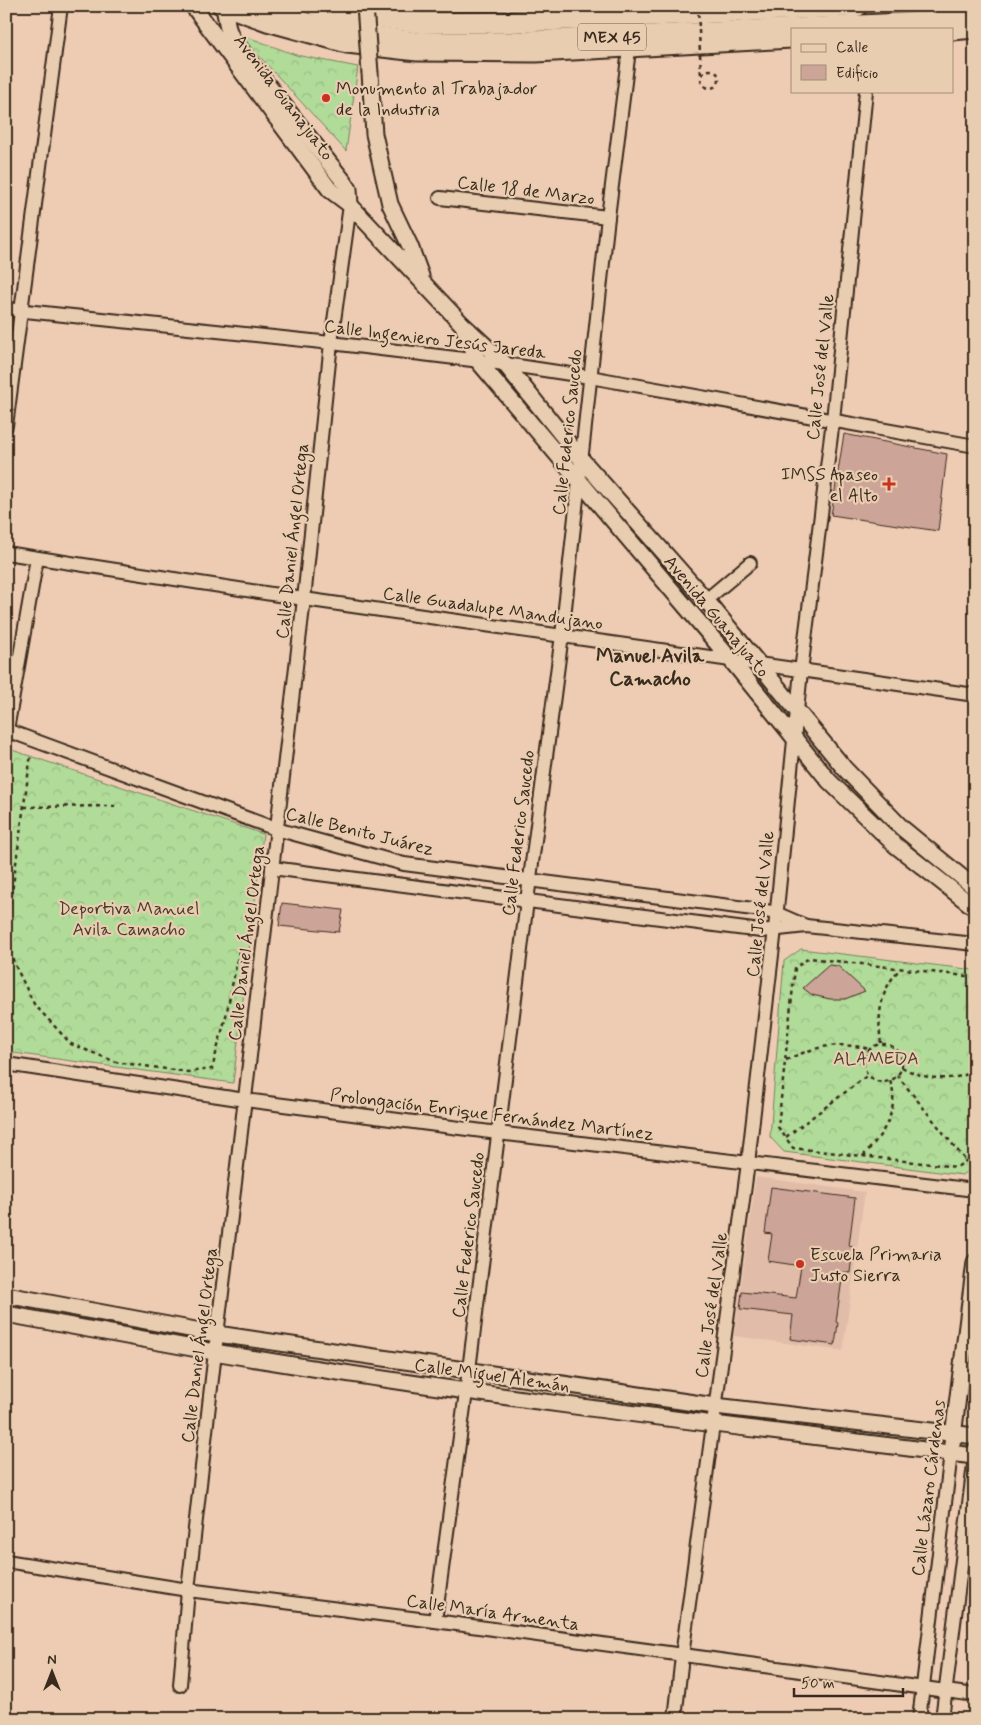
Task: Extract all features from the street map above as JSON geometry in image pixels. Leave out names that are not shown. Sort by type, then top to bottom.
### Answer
[{"type":"highway","name":"MEX 45","points":[[255,6],[261,10],[327,29],[419,43],[514,42],[791,29]]},
{"type":"highway","name":"MEX 45","points":[[317,6],[330,10],[431,23],[511,22],[857,6]]},
{"type":"highway","name":"MEX 45","points":[[807,28],[975,20]]},
{"type":"street","points":[[6,426],[61,6]]},
{"type":"street","name":"Avenida Guanajuato","points":[[193,6],[330,190],[350,205],[461,323],[504,364],[582,460],[706,600],[845,769],[902,828],[975,888]]},
{"type":"street","points":[[365,6],[374,134],[390,204],[410,246],[423,282]]},
{"type":"street","points":[[222,7],[267,23],[347,45],[417,53],[536,54],[791,40]]},
{"type":"street","name":"Avenida Guanajuato","points":[[222,7],[233,41],[345,183],[349,189],[350,205]]},
{"type":"street","points":[[954,32],[975,30]]},
{"type":"street","name":"Calle Federico Saucedo","points":[[435,1621],[469,1370],[562,635],[608,217],[629,50]]},
{"type":"street","name":"Calle José del Valle","points":[[675,1719],[748,1163],[775,929],[801,670],[833,420],[866,92]]},
{"type":"street","name":"Calle 18 de Marzo","points":[[440,198],[608,217]]},
{"type":"street","name":"Calle Daniel Ángel Ortega","points":[[180,1685],[188,1590],[217,1334],[304,599],[331,343],[350,205]]},
{"type":"street","name":"Calle Ingeniero Jesús Jareda","points":[[6,310],[331,343],[504,364],[590,377],[975,446]]},
{"type":"street","name":"Avenida Guanajuato","points":[[461,323],[478,361],[731,660],[828,782],[895,845],[975,908]]},
{"type":"street","name":"Calle Guadalupe Mandujano","points":[[6,553],[304,599],[975,695]]},
{"type":"street","points":[[6,730],[37,558]]},
{"type":"street","points":[[706,600],[750,563]]},
{"type":"street","name":"Calle Benito Juárez","points":[[6,730],[276,829],[404,864],[776,913],[806,926]]},
{"type":"street","name":"Calle Benito Juárez","points":[[272,868],[760,931],[806,926],[975,944]]},
{"type":"street","name":"Prolongación Enrique Fernández Martínez","points":[[6,1064],[245,1100],[498,1134],[975,1190]]},
{"type":"street","name":"Calle Lázaro Cárdenas","points":[[918,1719],[975,1262]]},
{"type":"street","name":"Calle Miguel Alemán","points":[[6,1295],[217,1334],[715,1406],[975,1436]]},
{"type":"street","name":"Calle Miguel Alemán","points":[[6,1314],[215,1352],[465,1391],[974,1456]]},
{"type":"street","points":[[942,1719],[975,1451]]},
{"type":"street","name":"Calle María Armenta","points":[[6,1561],[188,1590],[435,1621],[975,1695]]},
{"type":"path","points":[[698,6],[701,78],[703,84],[711,88],[719,80],[717,72],[711,70],[703,72],[701,78]]},
{"type":"path","points":[[34,740],[6,936],[14,963],[34,1004],[71,1044],[116,1062],[188,1072],[212,1069],[226,1016],[240,946]]},
{"type":"path","points":[[24,807],[115,806]]},
{"type":"path","points":[[975,977],[809,958],[796,968],[778,1128],[793,1148],[957,1167],[974,1156],[975,1142]]},
{"type":"path","points":[[881,1044],[880,1011],[887,986],[893,975],[900,969]]},
{"type":"path","points":[[786,1060],[814,1048],[830,1045],[870,1048],[881,1044],[893,1046],[898,1050],[902,1061],[902,1067],[898,1075],[890,1080],[877,1081],[869,1075],[864,1067],[864,1060],[870,1048]]},
{"type":"path","points":[[902,1067],[912,1073],[926,1077],[948,1078],[975,1071]]},
{"type":"path","points":[[786,1137],[869,1075]]},
{"type":"path","points":[[898,1075],[966,1161]]},
{"type":"path","points":[[864,1156],[882,1134],[890,1116],[893,1097],[890,1080]]},
{"type":"shaded area","name":"Escuela Primaria Justo Sierra","points":[[756,1177],[865,1192],[843,1351],[734,1336]]},
{"type":"green space","points":[[242,35],[296,55],[358,67],[346,151],[251,47]]},
{"type":"green space","name":"Deportiva Manuel Avila Camacho","points":[[6,748],[263,834],[233,1083],[6,1052]]},
{"type":"green space","name":"ALAMEDA","points":[[801,949],[975,970],[975,1168],[962,1175],[784,1152],[770,1137],[784,961]]},
{"type":"building","name":"IMSS Apaseo el Alto","points":[[844,434],[947,454],[938,531],[831,515]]},
{"type":"building","points":[[282,903],[343,910],[339,932],[279,926]]},
{"type":"building","points":[[829,965],[838,966],[865,991],[845,999],[830,999],[812,995],[803,988]]},
{"type":"building","points":[[771,1187],[855,1198],[849,1246],[853,1247],[850,1273],[843,1272],[836,1322],[838,1323],[835,1345],[790,1339],[793,1315],[740,1309],[742,1292],[796,1298],[801,1266],[768,1261],[772,1234],[765,1233]]},
{"type":"place","name":"Monumento al Trabajador de la Industria","points":[[326,98]]},
{"type":"place","name":"IMSS Apaseo el Alto","points":[[889,484]]},
{"type":"place","name":"Escuela Primaria Justo Sierra","points":[[800,1264]]},
{"type":"district","name":"Manuel Avila Camacho","points":[[650,666]]}]
